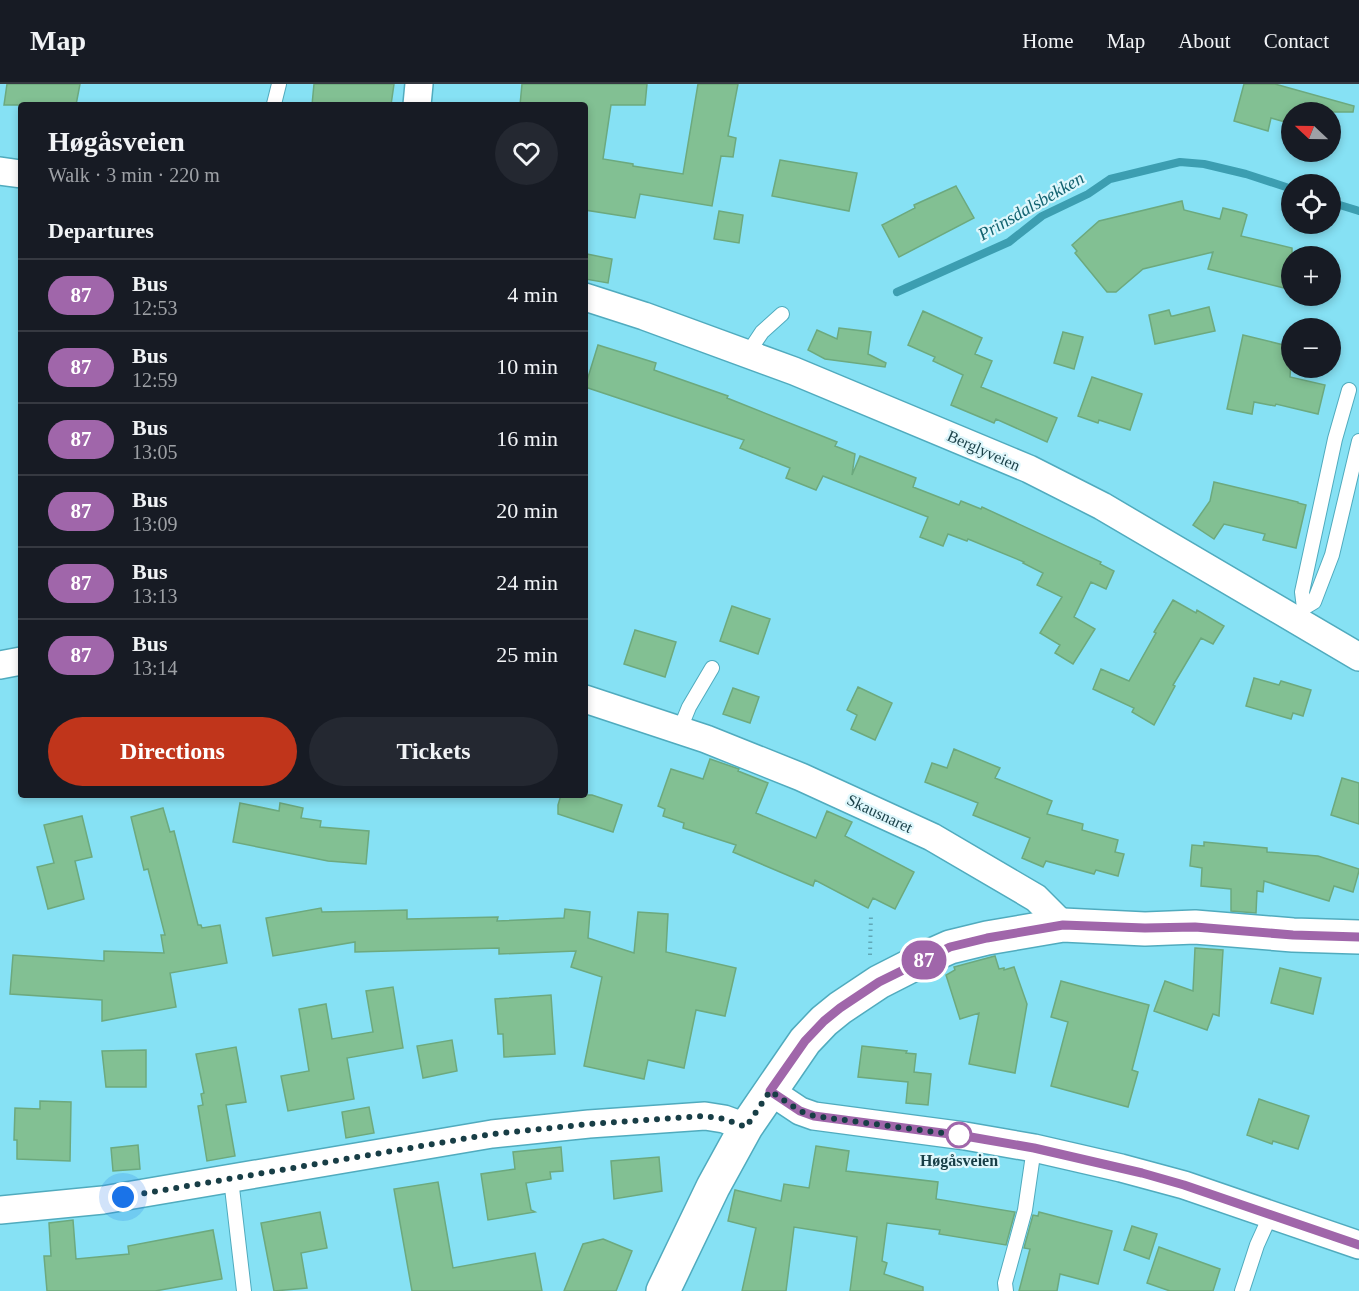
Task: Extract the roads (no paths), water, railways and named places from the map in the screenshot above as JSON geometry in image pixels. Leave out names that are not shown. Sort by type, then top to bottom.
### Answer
[{"type":"street","points":[[417,102],[419,84]]},
{"type":"street","points":[[0,171],[18,174]]},
{"type":"street","name":"Berglyveien","points":[[588,298],[748,353],[835,387],[1029,470],[1102,506],[1302,615],[1359,657]]},
{"type":"street","points":[[0,665],[18,662]]},
{"type":"street","name":"Skausnaret","points":[[588,700],[680,729],[801,777],[932,837],[1036,898],[1063,925]]},
{"type":"street","points":[[663,1291],[713,1187],[746,1127],[770,1091],[805,1041],[824,1021],[879,982],[950,947],[1063,925],[1195,927],[1293,935],[1359,937]]},
{"type":"street","points":[[770,1091],[800,1111],[814,1116],[925,1130],[1034,1148],[1184,1185],[1359,1245]]},
{"type":"street","points":[[0,1210],[103,1200],[492,1134],[705,1116],[724,1119],[746,1127]]},
{"type":"lane","points":[[274,102],[279,84]]},
{"type":"lane","points":[[748,353],[762,332],[782,314]]},
{"type":"lane","points":[[1302,615],[1302,592],[1335,439],[1349,390]]},
{"type":"lane","points":[[1302,615],[1314,602],[1332,555],[1359,441]]},
{"type":"lane","points":[[680,729],[689,707],[712,668]]},
{"type":"lane","points":[[1006,1291],[1005,1283],[1025,1210],[1034,1148]]},
{"type":"lane","points":[[231,1179],[244,1291]]},
{"type":"lane","points":[[1242,1291],[1257,1245],[1271,1214]]},
{"type":"waterway","name":"Prinsdalsbekken","points":[[897,292],[1009,242],[1042,216],[1088,194],[1110,179],[1180,162],[1204,164],[1281,185]]},
{"type":"waterway","name":"Prinsdalsbekken","points":[[1341,205],[1359,211]]},
{"type":"place","name":"Høgåsveien","points":[[959,1135]]}]
